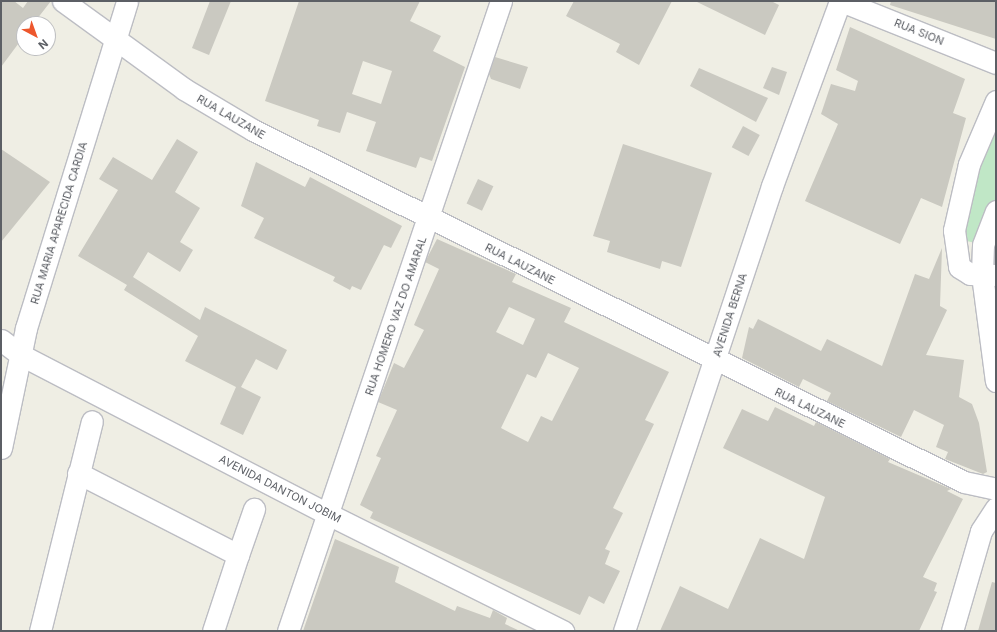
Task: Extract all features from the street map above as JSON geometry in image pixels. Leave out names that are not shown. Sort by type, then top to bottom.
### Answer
[{"type":"street","name":"RUA LAUZANE","points":[[63,1],[115,42],[253,130],[714,362],[964,482],[996,488]]},
{"type":"street","name":"RUA MARIA APARECIDA CARDIA","points":[[1,448],[21,355],[127,1]]},
{"type":"street","name":"RUA HOMERO VAZ DO AMARAL","points":[[288,631],[429,218],[501,1]]},
{"type":"street","name":"RUA SION","points":[[840,1],[996,63]]},
{"type":"street","name":"AVENIDA BERNA","points":[[624,631],[772,186],[840,1]]},
{"type":"street","points":[[989,275],[970,274],[959,267],[954,230],[969,164],[996,101]]},
{"type":"street","points":[[995,377],[989,275],[983,245],[996,211]]},
{"type":"street","name":"AVENIDA DANTON JOBIM","points":[[1,340],[21,355],[328,514],[563,631]]},
{"type":"street","points":[[40,631],[78,473],[92,422]]},
{"type":"street","points":[[78,473],[238,555]]},
{"type":"street","points":[[952,631],[981,531],[996,508]]},
{"type":"street","points":[[213,631],[254,509]]},
{"type":"green space","points":[[996,121],[996,201],[980,244],[958,239],[976,174]]},
{"type":"building","points":[[1,1],[14,1],[23,8],[28,1],[51,1],[39,16],[16,16],[16,47],[1,67]]},
{"type":"building","points":[[210,1],[231,1],[209,55],[192,48]]},
{"type":"building","points":[[299,1],[420,1],[410,21],[441,36],[433,51],[465,67],[432,161],[420,157],[416,168],[366,151],[376,122],[347,112],[340,133],[317,126],[319,120],[265,101]],"holes":[[[363,61],[392,71],[381,104],[352,94]]]},
{"type":"building","points":[[574,1],[672,1],[639,65],[616,52],[620,44],[566,16]]},
{"type":"building","points":[[695,1],[771,1],[779,5],[765,35]]},
{"type":"building","points":[[891,1],[996,1],[996,39],[890,5]]},
{"type":"building","points":[[850,27],[965,79],[953,113],[966,118],[942,207],[921,198],[900,244],[805,201],[838,124],[821,114],[831,84],[855,91],[858,81],[836,70]]},
{"type":"building","points":[[495,57],[528,67],[520,89],[491,79],[489,74]]},
{"type":"building","points":[[772,67],[787,72],[779,95],[763,88]]},
{"type":"building","points":[[699,68],[768,98],[756,122],[690,86]]},
{"type":"building","points":[[743,126],[760,135],[749,156],[732,147]]},
{"type":"building","points":[[177,139],[198,152],[175,192],[200,208],[180,242],[193,250],[180,272],[148,252],[133,277],[200,320],[205,307],[287,350],[277,370],[256,359],[241,387],[261,397],[243,435],[220,424],[236,387],[185,361],[198,336],[124,290],[127,285],[78,256],[118,190],[99,179],[113,157],[152,180]]},
{"type":"building","points":[[623,144],[712,173],[681,267],[662,261],[660,269],[607,252],[610,241],[593,236]]},
{"type":"building","points":[[1,149],[50,182],[1,242]]},
{"type":"building","points":[[256,162],[305,187],[310,177],[402,226],[391,248],[384,245],[361,290],[352,286],[350,290],[333,281],[335,277],[254,238],[264,218],[241,206]]},
{"type":"building","points":[[478,179],[493,186],[482,211],[467,203]]},
{"type":"building","points":[[437,239],[516,274],[512,282],[571,308],[564,322],[669,372],[645,420],[654,424],[613,508],[623,513],[605,549],[610,551],[605,564],[620,571],[604,604],[589,596],[580,615],[370,518],[373,512],[360,505],[381,458],[376,456],[397,410],[378,402],[394,363],[404,368],[424,330],[414,325],[439,269],[425,262]],"holes":[[[509,307],[535,319],[523,345],[496,332]],[[548,353],[579,368],[552,421],[541,416],[528,442],[501,428],[527,374],[536,378]]]},
{"type":"building","points":[[942,248],[940,306],[947,310],[926,355],[964,360],[959,397],[972,404],[979,423],[987,472],[983,474],[945,459],[948,452],[936,447],[944,425],[914,410],[901,437],[827,401],[831,393],[803,379],[799,387],[742,358],[749,327],[753,329],[758,319],[821,351],[827,339],[882,366],[915,274],[929,279]]},
{"type":"building","points":[[775,407],[814,426],[816,422],[890,459],[888,462],[951,489],[947,491],[963,499],[923,577],[937,583],[934,591],[937,592],[919,631],[660,631],[680,586],[728,609],[760,538],[804,559],[825,497],[723,448],[742,409],[768,421]]},
{"type":"building","points":[[335,539],[399,567],[395,582],[455,611],[457,606],[490,618],[493,610],[507,618],[505,624],[520,631],[303,631]]},
{"type":"building","points":[[992,582],[996,583],[996,631],[978,631]]}]
